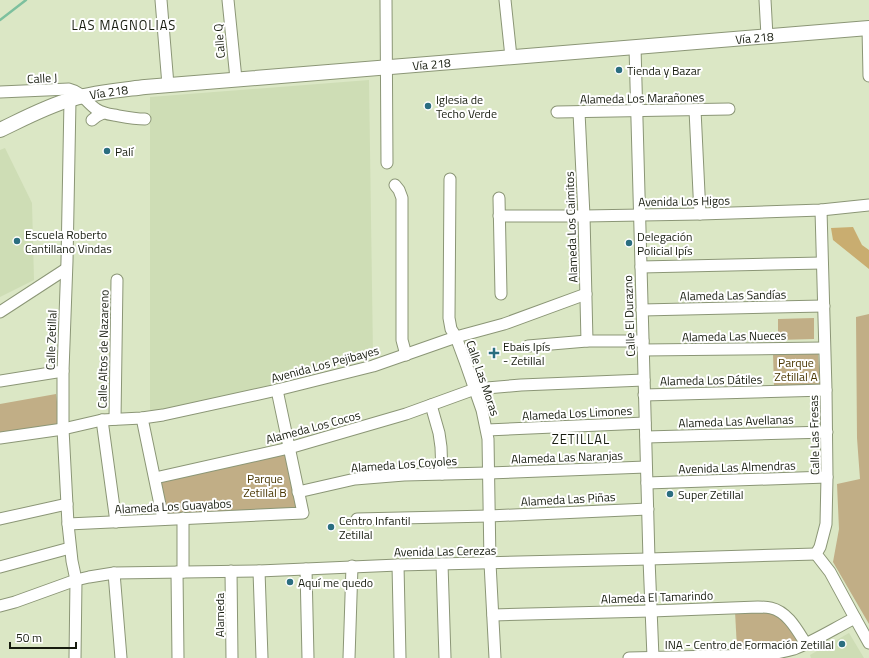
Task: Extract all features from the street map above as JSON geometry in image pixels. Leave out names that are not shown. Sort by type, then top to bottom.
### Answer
[{"type":"main road","name":"Vía 218","points":[[0,130],[53,106],[76,98],[145,87],[869,28]]},
{"type":"street","points":[[161,0],[168,85]]},
{"type":"street","name":"Calle Q","points":[[228,0],[236,79]]},
{"type":"street","points":[[386,0],[387,163]]},
{"type":"street","points":[[505,0],[511,57]]},
{"type":"street","points":[[765,0],[767,36]]},
{"type":"street","points":[[869,28],[869,76]]},
{"type":"street","name":"Calle El Durazno","points":[[635,47],[646,467],[653,657]]},
{"type":"street","name":"Calle J","points":[[0,92],[69,90],[74,91],[76,98]]},
{"type":"street","points":[[76,98],[103,113],[145,119]]},
{"type":"street","name":"Calle Zetillal","points":[[75,658],[76,580],[70,548],[68,524],[63,429],[63,371],[66,269],[76,98]]},
{"type":"street","name":"Alameda Los Marañones","points":[[557,112],[729,109]]},
{"type":"street","points":[[695,110],[700,214]]},
{"type":"street","name":"Alameda Los Caimitos","points":[[579,112],[584,216],[587,341]]},
{"type":"street","points":[[92,120],[103,113]]},
{"type":"street","name":"Calle Las Moras","points":[[450,180],[449,318],[451,329],[456,337],[482,410],[488,439],[490,563],[495,658]]},
{"type":"street","points":[[395,186],[399,190],[402,198],[402,340],[406,355]]},
{"type":"street","points":[[499,198],[501,294]]},
{"type":"street","name":"Avenida Los Higos","points":[[499,216],[700,214],[821,210],[869,205]]},
{"type":"street","name":"Calle Las Fresas","points":[[816,554],[820,547],[826,524],[827,476],[821,210]]},
{"type":"street","points":[[641,267],[822,263]]},
{"type":"street","points":[[0,312],[66,269]]},
{"type":"street","name":"Calle Altos de Nazareno","points":[[115,419],[117,280]]},
{"type":"street","name":"Avenida Los Pejibayes","points":[[0,438],[63,429],[102,420],[163,416],[277,390],[373,366],[456,337],[504,324],[586,294]]},
{"type":"street","name":"Alameda Las Sandías","points":[[642,310],[824,306]]},
{"type":"street","name":"Alameda Las Nueces","points":[[528,346],[587,341],[643,345],[824,348]]},
{"type":"street","points":[[0,381],[63,371]]},
{"type":"street","name":"Alameda Los Cocos","points":[[155,478],[289,448],[406,414],[475,389],[521,384],[644,380]]},
{"type":"street","points":[[277,390],[298,492]]},
{"type":"street","name":"Alameda Los Dátiles","points":[[644,395],[826,390]]},
{"type":"street","points":[[430,405],[439,432],[442,474]]},
{"type":"street","points":[[142,418],[163,519]]},
{"type":"street","points":[[102,420],[116,522]]},
{"type":"street","name":"Alameda Los Limones","points":[[486,430],[645,423]]},
{"type":"street","name":"Alameda Las Avellanas","points":[[646,437],[827,432]]},
{"type":"street","name":"Alameda Las Naranjas","points":[[488,473],[646,467]]},
{"type":"street","name":"Alameda Los Coyoles","points":[[298,492],[355,479],[404,475],[488,473]]},
{"type":"street","name":"Avenida Las Almendras","points":[[647,483],[827,476]]},
{"type":"street","name":"Alameda Los Guayabos","points":[[68,524],[303,513],[298,492]]},
{"type":"street","points":[[0,519],[67,504]]},
{"type":"street","name":"Alameda Las Piñas","points":[[357,519],[489,516],[648,509]]},
{"type":"street","points":[[178,658],[183,518]]},
{"type":"street","points":[[0,566],[70,548]]},
{"type":"street","points":[[816,554],[830,572],[869,643]]},
{"type":"street","name":"Avenida Las Cerezas","points":[[0,606],[76,580],[114,573],[259,571],[352,566],[816,554]]},
{"type":"street","points":[[442,564],[445,658]]},
{"type":"street","points":[[398,565],[400,658]]},
{"type":"street","points":[[349,658],[352,566]]},
{"type":"street","points":[[306,569],[308,658]]},
{"type":"street","name":"Alameda","points":[[231,571],[232,658]]},
{"type":"street","points":[[259,571],[262,658]]},
{"type":"street","points":[[114,573],[121,658]]},
{"type":"street","name":"Alameda El Tamarindo","points":[[493,615],[758,607],[771,608],[779,611],[788,618],[806,644]]},
{"type":"street","points":[[629,658],[760,655],[781,652],[806,644],[854,618]]},
{"type":"shaded area","points":[[369,80],[373,355],[245,392],[150,413],[150,97]]},
{"type":"shaded area","name":"Escuela Roberto Cantillano Vindas","points":[[5,148],[32,203],[34,280],[0,297],[0,150]]},
{"type":"shaded area","points":[[853,227],[862,245],[869,250],[869,269],[833,240],[831,228]]},
{"type":"shaded area","name":"INA - Centro de Formación Zetillal","points":[[849,633],[864,658],[811,658],[810,655]]},
{"type":"green space","points":[[869,314],[869,624],[833,562],[839,529],[837,484],[860,479],[857,438],[856,317]]},
{"type":"green space","points":[[814,318],[814,339],[778,340],[778,319]]},
{"type":"green space","name":"Parque Zetillal A","points":[[818,352],[820,385],[774,387],[773,353]]},
{"type":"green space","points":[[56,394],[60,427],[0,433],[0,404]]},
{"type":"green space","name":"Parque Zetillal B","points":[[286,454],[296,509],[165,514],[159,481]]},
{"type":"green space","points":[[763,610],[781,615],[801,640],[769,648],[737,649],[735,611]]},
{"type":"waterway","points":[[0,20],[26,0]]},
{"type":"place","name":"Tienda y Bazar","points":[[619,70]]},
{"type":"place","name":"Iglesia de Techo Verde","points":[[428,106]]},
{"type":"place","name":"Palí","points":[[107,151]]},
{"type":"place","name":"Escuela Roberto Cantillano Vindas","points":[[17,241]]},
{"type":"place","name":"Delegación Policial Ipís","points":[[629,243]]},
{"type":"place","name":"Ebais Ipís - Zetillal","points":[[494,353]]},
{"type":"place","name":"Super Zetillal","points":[[670,494]]},
{"type":"place","name":"Centro Infantil Zetillal","points":[[331,527]]},
{"type":"place","name":"Aquí me quedo","points":[[290,582]]},
{"type":"place","name":"INA - Centro de Formación Zetillal","points":[[842,644]]},
{"type":"district","name":"LAS MAGNOLIAS","points":[[124,25]]},
{"type":"district","name":"ZETILLAL","points":[[581,439]]}]
